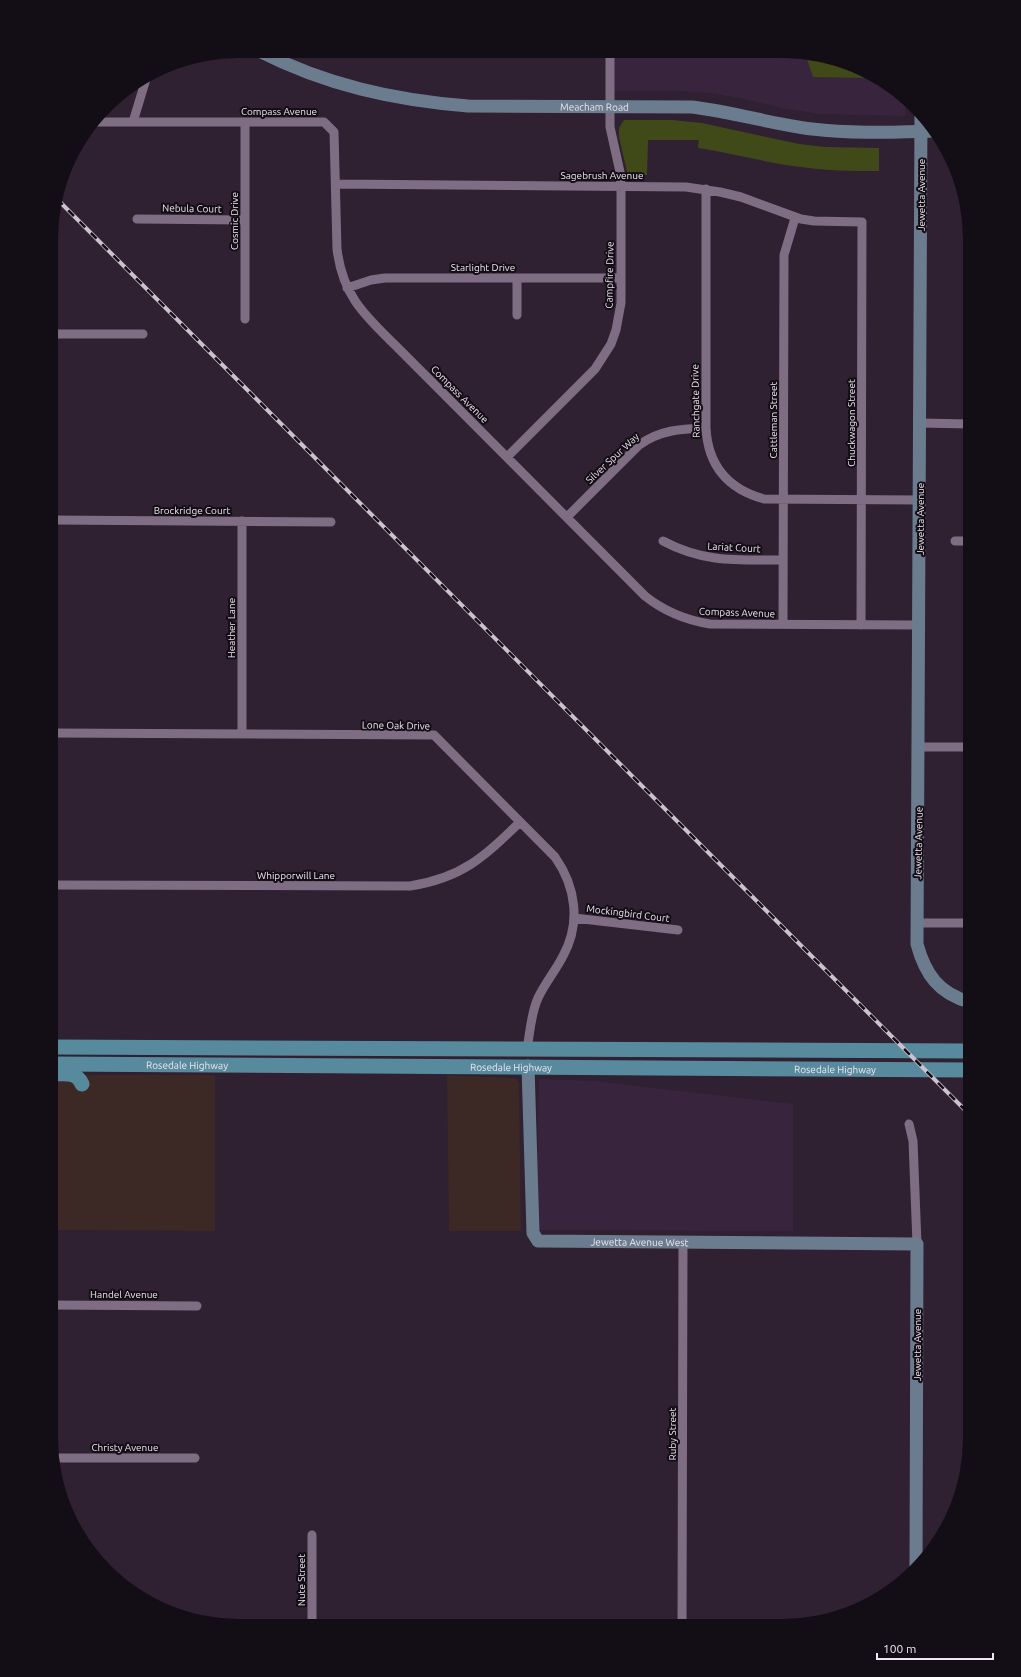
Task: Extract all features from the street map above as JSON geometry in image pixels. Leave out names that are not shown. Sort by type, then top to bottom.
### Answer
[{"type":"main road","name":"Rosedale Highway","points":[[58,1047],[963,1051]]},
{"type":"main road","points":[[152,1064],[164,1057],[180,1055],[253,1055],[277,1048]]},
{"type":"main road","points":[[409,1066],[432,1060],[514,1060],[520,1058],[527,1049]]},
{"type":"main road","points":[[528,1066],[533,1059],[542,1057],[681,1057],[721,1051]]},
{"type":"main road","name":"Rosedale Highway","points":[[58,1064],[963,1070]]},
{"type":"main road","points":[[58,1074],[73,1074],[79,1078],[82,1084]]},
{"type":"street","name":"Meacham Road","points":[[276,58],[307,72],[340,84],[407,100],[468,106],[666,106],[704,109],[813,129],[838,131],[928,132]]},
{"type":"street","name":"Campfire Drive","points":[[507,457],[595,368],[604,357],[616,330],[619,316],[621,278],[621,186],[620,172],[610,127],[610,58]]},
{"type":"street","points":[[134,122],[144,84]]},
{"type":"street","name":"Compass Avenue","points":[[101,122],[324,122],[334,132],[338,263],[347,288],[362,311],[646,596],[668,612],[695,622],[710,624],[919,625]]},
{"type":"street","name":"Cosmic Drive","points":[[245,123],[246,319]]},
{"type":"street","name":"Jewetta Avenue","points":[[921,123],[917,944],[922,963],[934,981],[950,994],[963,999]]},
{"type":"street","name":"Sagebrush Avenue","points":[[336,184],[666,186],[706,189],[742,197],[795,218],[814,221],[862,222]]},
{"type":"street","name":"Ranchgate Drive","points":[[706,189],[706,441],[715,464],[731,483],[752,495],[764,499],[920,500]]},
{"type":"street","name":"Cattleman Street","points":[[783,624],[784,255],[795,218]]},
{"type":"street","name":"Nebula Court","points":[[137,219],[245,220]]},
{"type":"street","name":"Chuckwagon Street","points":[[861,625],[862,222]]},
{"type":"street","name":"Starlight Drive","points":[[347,288],[371,280],[385,278],[621,278]]},
{"type":"street","points":[[517,278],[517,315]]},
{"type":"street","points":[[58,334],[143,334]]},
{"type":"street","points":[[920,423],[963,424]]},
{"type":"street","name":"Silver Spur Way","points":[[567,517],[639,446],[648,439],[669,430],[706,428]]},
{"type":"street","name":"Brockridge Court","points":[[58,520],[331,522]]},
{"type":"street","name":"Heather Lane","points":[[242,521],[242,734]]},
{"type":"street","name":"Lariat Court","points":[[663,541],[675,548],[704,557],[719,559],[783,560]]},
{"type":"street","points":[[955,541],[963,541]]},
{"type":"street","name":"Lone Oak Drive","points":[[58,733],[434,735],[549,850],[562,868],[572,893],[574,918],[568,946],[537,1000],[527,1049]]},
{"type":"street","points":[[919,747],[963,747]]},
{"type":"street","name":"Whipporwill Lane","points":[[58,885],[410,886],[446,878],[463,870],[489,852],[520,822]]},
{"type":"street","name":"Mockingbird Court","points":[[574,918],[678,930]]},
{"type":"street","points":[[916,923],[963,923]]},
{"type":"street","name":"Jewetta Avenue West","points":[[528,1066],[533,1233],[538,1241],[917,1244]]},
{"type":"street","name":"Jewetta Avenue","points":[[909,1124],[913,1140],[917,1244],[916,1559]]},
{"type":"street","name":"Ruby Street","points":[[682,1619],[683,1243]]},
{"type":"street","name":"Handel Avenue","points":[[58,1305],[197,1306]]},
{"type":"street","name":"Christy Avenue","points":[[59,1458],[195,1458]]},
{"type":"street","name":"Nute Street","points":[[312,1535],[312,1619]]},
{"type":"shaded area","points":[[613,58],[794,58],[829,64],[872,82],[892,95],[905,107],[905,116],[821,114],[786,109],[712,93],[680,91],[614,91]]},
{"type":"shaded area","points":[[86,1075],[215,1075],[215,1231],[58,1230],[58,1080],[69,1080]]},
{"type":"shaded area","points":[[447,1075],[513,1078],[519,1083],[521,1231],[449,1231]]},
{"type":"shaded area","points":[[539,1079],[594,1081],[793,1104],[793,1231],[536,1230]]},
{"type":"green space","points":[[807,60],[829,64],[864,78],[813,77]]},
{"type":"green space","points":[[624,120],[672,120],[702,123],[799,144],[825,147],[879,148],[879,171],[820,169],[775,163],[698,148],[699,140],[648,140],[647,175],[628,176],[619,137],[619,128]]},
{"type":"railway","points":[[61,203],[963,1108]]}]
